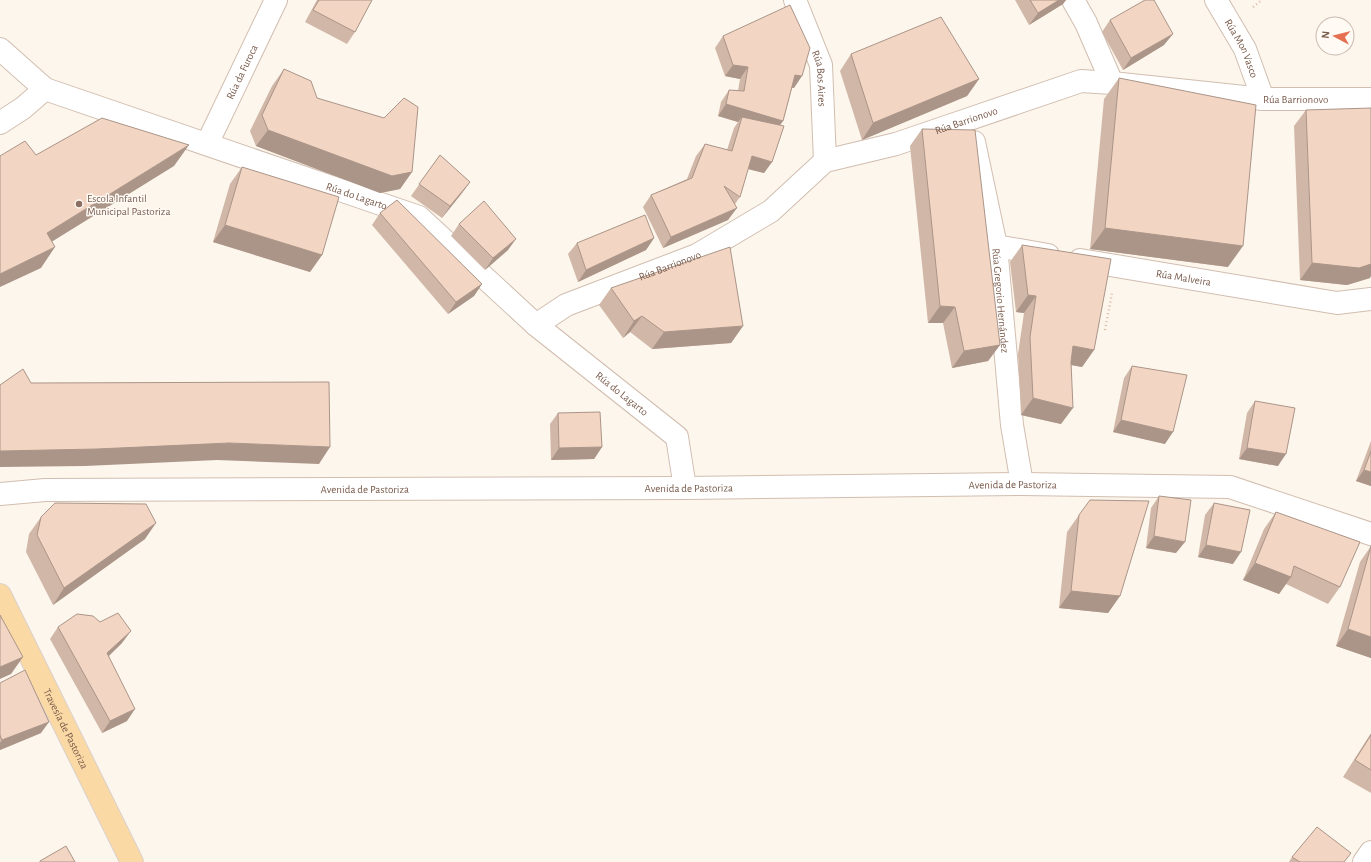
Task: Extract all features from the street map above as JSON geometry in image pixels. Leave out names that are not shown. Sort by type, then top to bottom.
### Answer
[{"type":"main road","name":"Travesía de Pastoriza","points":[[0,595],[132,862]]},
{"type":"street","name":"Rúa da Furoca","points":[[207,144],[276,0]]},
{"type":"street","name":"Rúa Bos Aires","points":[[795,0],[821,65],[825,161]]},
{"type":"street","points":[[1073,0],[1086,24],[1112,83]]},
{"type":"street","name":"Rúa Mon Vasco","points":[[1216,0],[1245,49],[1263,99]]},
{"type":"street","points":[[0,49],[45,89],[23,108],[0,123]]},
{"type":"street","name":"Rúa Barrionovo","points":[[536,325],[566,305],[697,255],[770,211],[825,161],[896,144],[1081,82],[1112,83],[1263,99],[1371,99]]},
{"type":"street","name":"Rúa do Lagarto","points":[[45,89],[419,217],[536,325],[677,437],[684,488]]},
{"type":"street","name":"Rúa Gregorio Hernández","points":[[969,119],[996,246],[1012,425],[1022,484]]},
{"type":"street","name":"Rúa Malveira","points":[[996,246],[1337,303],[1371,299]]},
{"type":"street","name":"Avenida de Pastoriza","points":[[0,494],[45,490],[684,488],[1022,484],[1230,486],[1371,534]]},
{"type":"street","points":[[1364,862],[1371,852]]},
{"type":"path","points":[[1105,330],[1112,292]]},
{"type":"building","points":[[319,0],[372,0],[355,32],[313,10]]},
{"type":"building","points":[[1030,0],[1059,0],[1038,13]]},
{"type":"building","points":[[1145,0],[1154,0],[1173,34],[1131,58],[1110,20]]},
{"type":"building","points":[[790,5],[810,48],[802,76],[795,75],[783,121],[726,104],[729,90],[744,91],[748,67],[733,65],[723,36]]},
{"type":"building","points":[[941,17],[979,79],[873,123],[851,54]]},
{"type":"building","points":[[284,69],[311,81],[317,98],[384,118],[404,98],[418,107],[412,172],[392,176],[268,130],[262,115]]},
{"type":"building","points":[[1119,78],[1256,105],[1243,246],[1105,228]]},
{"type":"building","points":[[1371,108],[1371,264],[1359,268],[1312,263],[1306,110]]},
{"type":"building","points":[[742,117],[784,126],[772,162],[752,156],[740,197],[724,186],[737,208],[671,237],[651,195],[692,178],[705,144],[732,151]]},
{"type":"building","points":[[102,118],[189,145],[47,233],[55,247],[0,274],[0,156],[25,141],[36,155]]},
{"type":"building","points":[[922,129],[975,130],[1000,345],[964,351],[955,307],[940,306]]},
{"type":"building","points":[[440,155],[470,182],[450,206],[419,184]]},
{"type":"building","points":[[242,167],[339,197],[322,255],[225,225]]},
{"type":"building","points":[[397,200],[482,284],[456,302],[380,213]]},
{"type":"building","points":[[484,201],[516,239],[493,258],[459,224]]},
{"type":"building","points":[[645,215],[654,238],[586,270],[577,243]]},
{"type":"building","points":[[1022,245],[1111,259],[1094,350],[1073,346],[1071,362],[1073,408],[1033,398],[1030,337],[1036,296],[1028,295]]},
{"type":"building","points":[[730,247],[743,326],[664,332],[642,316],[634,321],[611,288]]},
{"type":"building","points":[[1132,366],[1187,375],[1173,432],[1121,420]]},
{"type":"building","points":[[23,369],[31,383],[329,382],[330,447],[229,443],[97,449],[0,451],[0,385]]},
{"type":"building","points":[[1255,401],[1295,408],[1286,454],[1247,448]]},
{"type":"building","points":[[600,412],[602,447],[559,448],[558,413]]},
{"type":"building","points":[[1371,451],[1371,472],[1364,470]]},
{"type":"building","points":[[1159,496],[1191,500],[1185,542],[1154,536]]},
{"type":"building","points":[[1090,500],[1149,501],[1120,596],[1071,591],[1079,515]]},
{"type":"building","points":[[55,503],[146,504],[156,523],[64,588],[37,535],[41,517]]},
{"type":"building","points":[[1214,503],[1250,510],[1241,552],[1206,545]]},
{"type":"building","points":[[1276,512],[1360,542],[1340,587],[1294,566],[1291,577],[1255,563]]},
{"type":"building","points":[[1371,546],[1371,637],[1348,629]]},
{"type":"building","points":[[118,613],[131,631],[107,653],[135,709],[110,721],[58,627],[77,614],[93,616],[100,622]]},
{"type":"building","points":[[0,615],[23,657],[0,667]]},
{"type":"building","points":[[25,670],[49,722],[2,740],[0,735],[0,683]]},
{"type":"building","points":[[1371,735],[1371,770],[1355,760]]},
{"type":"building","points":[[1317,827],[1351,853],[1344,862],[1300,862],[1292,857]]},
{"type":"building","points":[[66,846],[75,862],[40,862],[40,861]]},
{"type":"place","name":"Escola Infantil Municipal Pastoriza","points":[[79,204]]}]
